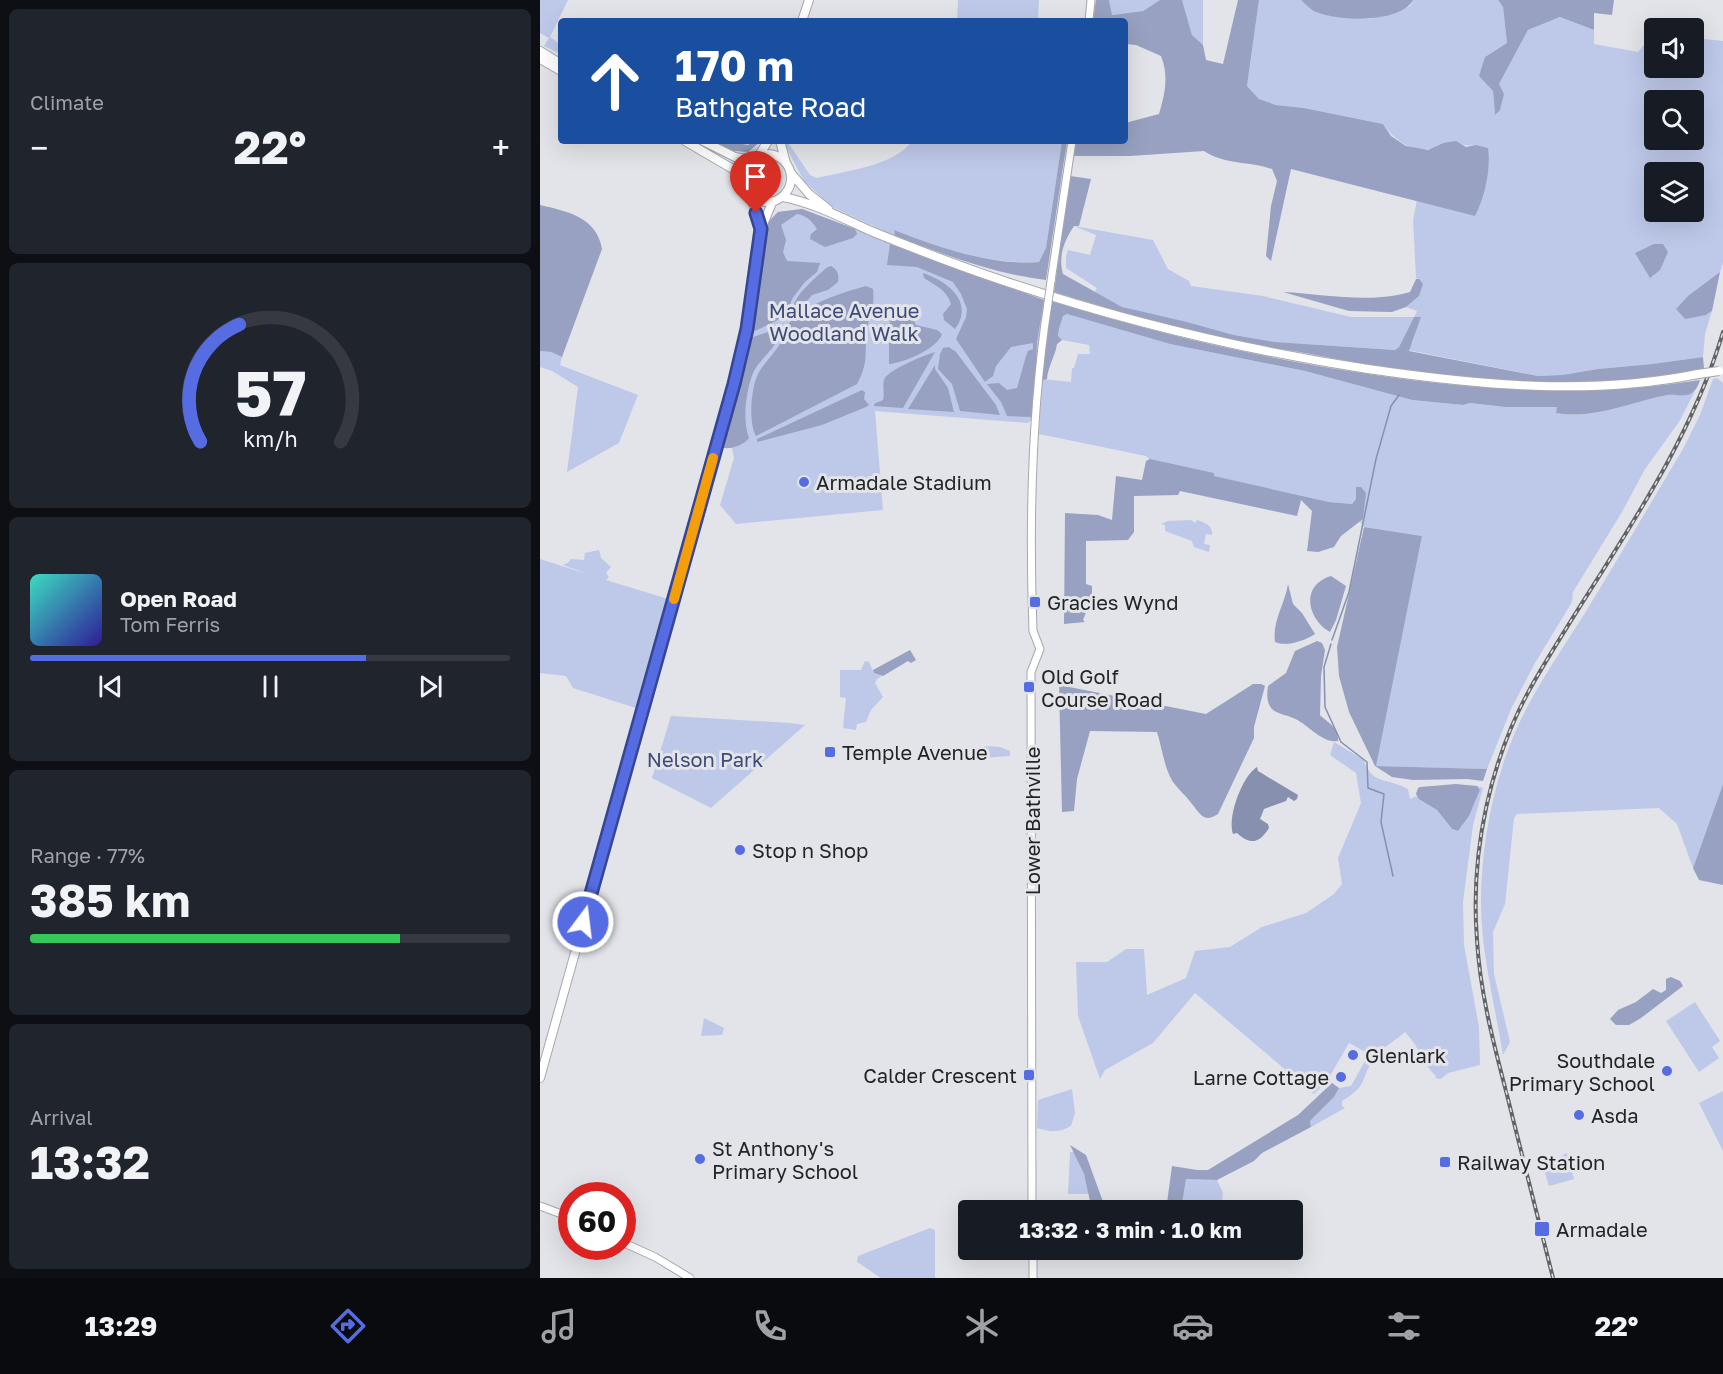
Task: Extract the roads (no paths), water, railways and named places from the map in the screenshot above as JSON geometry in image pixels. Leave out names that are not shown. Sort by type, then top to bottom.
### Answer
[{"type":"main road","points":[[803,18],[809,0]]},
{"type":"main road","points":[[1089,18],[1091,0]]},
{"type":"main road","points":[[540,51],[558,62]]},
{"type":"main road","points":[[540,59],[558,69]]},
{"type":"main road","points":[[690,144],[742,175]]},
{"type":"main road","points":[[709,144],[735,157],[775,155],[786,163]]},
{"type":"main road","points":[[761,229],[751,198],[743,185],[742,175],[745,167],[766,144]]},
{"type":"main road","points":[[781,144],[791,173],[809,194],[836,215]]},
{"type":"main road","name":"Lower Bathville","points":[[1032,1200],[1031,672],[1040,649],[1033,631],[1031,494],[1041,352],[1071,144]]},
{"type":"main road","points":[[751,198],[764,203],[772,203],[783,197],[790,187],[791,173]]},
{"type":"main road","points":[[783,197],[808,203],[960,266],[1112,315],[1246,347],[1314,360],[1406,374],[1518,386],[1616,386],[1668,380],[1721,370]]},
{"type":"main road","points":[[540,1078],[734,384],[747,329],[761,229],[772,203]]},
{"type":"main road","points":[[540,1206],[558,1213]]},
{"type":"main road","points":[[636,1248],[690,1278]]},
{"type":"main road","points":[[1033,1260],[1033,1278]]},
{"type":"waterway","points":[[1332,640],[1349,592],[1376,459],[1391,406],[1399,395]]},
{"type":"waterway","points":[[1331,644],[1324,667],[1325,707],[1341,742],[1367,762],[1368,788],[1384,794],[1381,822],[1393,876]]},
{"type":"railway","points":[[1553,1278],[1484,999],[1477,940],[1476,907],[1480,839],[1495,773],[1519,710],[1560,638],[1640,511],[1664,468],[1707,379],[1723,332]]},
{"type":"place","name":"Armadale Stadium","points":[[804,482]]},
{"type":"place","name":"Gracies Wynd","points":[[1035,602]]},
{"type":"place","name":"Old Golf Course Road","points":[[1029,687]]},
{"type":"place","name":"Temple Avenue","points":[[830,752]]},
{"type":"place","name":"Stop n Shop","points":[[740,850]]},
{"type":"place","name":"Glenlark","points":[[1353,1055]]},
{"type":"place","name":"Southdale Primary School","points":[[1667,1071]]},
{"type":"place","name":"Calder Crescent","points":[[1029,1075]]},
{"type":"place","name":"Larne Cottage","points":[[1341,1077]]},
{"type":"place","name":"Asda","points":[[1579,1115]]},
{"type":"place","name":"St Anthony's Primary School","points":[[700,1159]]},
{"type":"place","name":"Railway Station","points":[[1445,1162]]},
{"type":"place","name":"Armadale","points":[[1542,1229]]},
{"type":"park label","name":"Mallace Avenue Woodland Walk","points":[[844,322]]},
{"type":"park label","name":"Nelson Park","points":[[705,759]]}]
